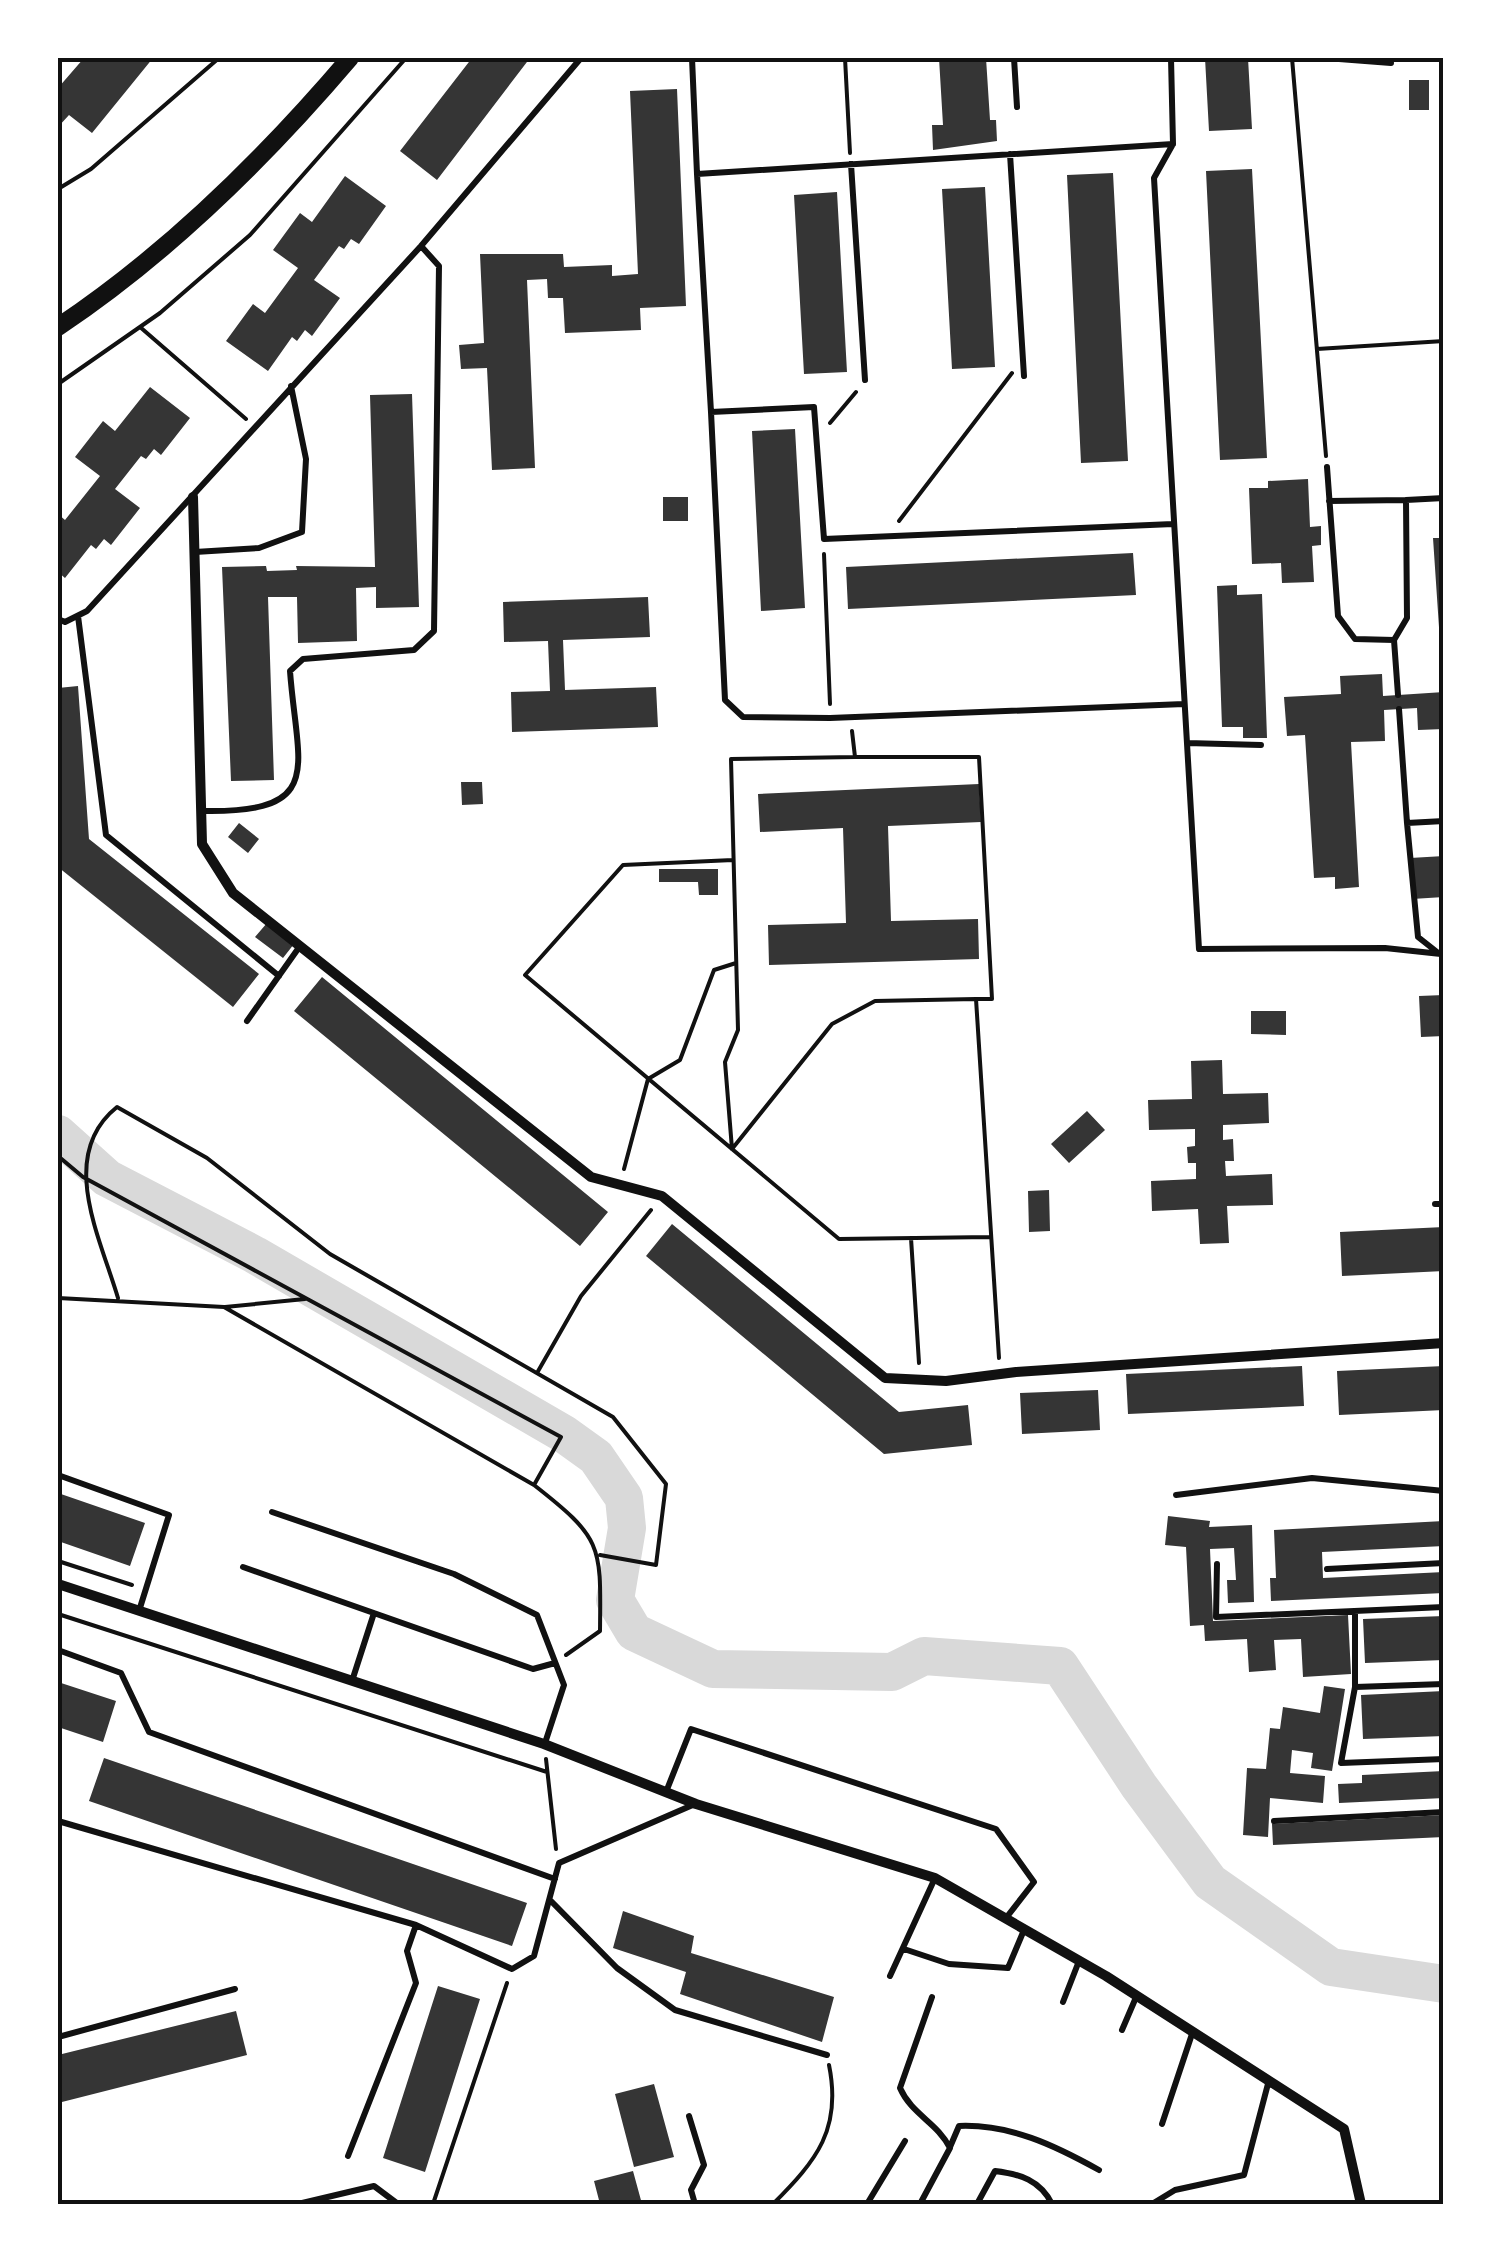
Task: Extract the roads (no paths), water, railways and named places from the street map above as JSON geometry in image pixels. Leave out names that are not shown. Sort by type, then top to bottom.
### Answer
[{"type":"main road","points":[[58,326],[109,292],[203,214],[287,132],[350,58]]},
{"type":"street","points":[[192,497],[202,844],[233,893],[591,1178],[662,1196],[885,1378],[920,1380],[1444,1343]]},
{"type":"street","points":[[58,1584],[544,1744],[696,1804],[934,1878],[1136,1995],[1344,2128],[1361,2204]]},
{"type":"lane","points":[[58,619],[65,622],[87,611],[421,246],[581,58]]},
{"type":"lane","points":[[692,58],[725,700],[743,717],[830,718],[1184,704]]},
{"type":"lane","points":[[1014,58],[1017,107]]},
{"type":"lane","points":[[1171,58],[1173,144],[1154,178],[1199,949],[1385,948],[1442,954]]},
{"type":"lane","points":[[1326,58],[1391,63]]},
{"type":"lane","points":[[697,174],[1173,144]]},
{"type":"lane","points":[[1010,154],[1024,376]]},
{"type":"lane","points":[[851,164],[865,380]]},
{"type":"lane","points":[[204,811],[267,808],[290,795],[298,776],[290,671],[303,659],[414,650],[434,631],[439,266],[421,246]]},
{"type":"lane","points":[[191,552],[259,548],[302,532],[306,459],[291,385]]},
{"type":"lane","points":[[711,412],[814,407],[824,539],[1172,524]]},
{"type":"lane","points":[[1327,467],[1338,616],[1354,640],[1394,640]]},
{"type":"lane","points":[[1330,501],[1444,498]]},
{"type":"lane","points":[[1398,695],[1394,640],[1407,618],[1406,500]]},
{"type":"lane","points":[[78,616],[106,835],[279,976]]},
{"type":"lane","points":[[1399,709],[1418,937],[1442,954]]},
{"type":"lane","points":[[1187,744],[1261,745]]},
{"type":"lane","points":[[1407,823],[1444,820]]},
{"type":"lane","points":[[247,1021],[301,945]]},
{"type":"lane","points":[[58,1475],[169,1515],[140,1611]]},
{"type":"lane","points":[[1176,1495],[1312,1478],[1444,1491]]},
{"type":"lane","points":[[272,1512],[454,1574],[537,1616],[564,1685],[544,1744]]},
{"type":"lane","points":[[1326,1568],[1444,1563]]},
{"type":"lane","points":[[1217,1564],[1216,1617],[1444,1607]]},
{"type":"lane","points":[[243,1567],[533,1669],[555,1663]]},
{"type":"lane","points":[[1355,1611],[1355,1688],[1341,1764],[1444,1758]]},
{"type":"lane","points":[[352,1681],[374,1612]]},
{"type":"lane","points":[[58,1650],[121,1672],[149,1732],[555,1879]]},
{"type":"lane","points":[[1355,1688],[1444,1684]]},
{"type":"lane","points":[[666,1793],[690,1729],[996,1829],[1034,1882],[1006,1918]]},
{"type":"lane","points":[[58,1821],[416,1925],[512,1969],[534,1956],[559,1863],[696,1804]]},
{"type":"lane","points":[[1274,1820],[1444,1812]]},
{"type":"lane","points":[[890,1976],[934,1878]]},
{"type":"lane","points":[[549,1899],[617,1968],[676,2010],[827,2056]]},
{"type":"lane","points":[[348,2156],[416,1982],[407,1952],[416,1925]]},
{"type":"lane","points":[[904,1948],[948,1964],[1008,1968],[1024,1929]]},
{"type":"lane","points":[[1063,2002],[1079,1961]]},
{"type":"lane","points":[[58,2037],[235,1989]]},
{"type":"lane","points":[[1122,2030],[1136,1995]]},
{"type":"lane","points":[[932,1997],[900,2088],[910,2110],[940,2128],[950,2148]]},
{"type":"lane","points":[[1162,2124],[1193,2031]]},
{"type":"lane","points":[[1152,2204],[1175,2190],[1244,2175],[1269,2080]]},
{"type":"lane","points":[[689,2116],[704,2166],[691,2190],[695,2204]]},
{"type":"lane","points":[[920,2204],[959,2126],[993,2125],[1060,2148],[1099,2170]]},
{"type":"lane","points":[[866,2204],[905,2142]]},
{"type":"lane","points":[[976,2204],[995,2171],[1023,2174],[1046,2192],[1052,2204]]},
{"type":"lane","points":[[298,2204],[374,2186],[398,2204]]},
{"type":"waterway","points":[[58,1134],[107,1178],[255,1255],[564,1434],[596,1457],[624,1498],[627,1528],[615,1600],[634,1632],[713,1669],[892,1672],[924,1656],[1060,1666],[1139,1786],[1210,1882],[1331,1967],[1444,1984]]}]
